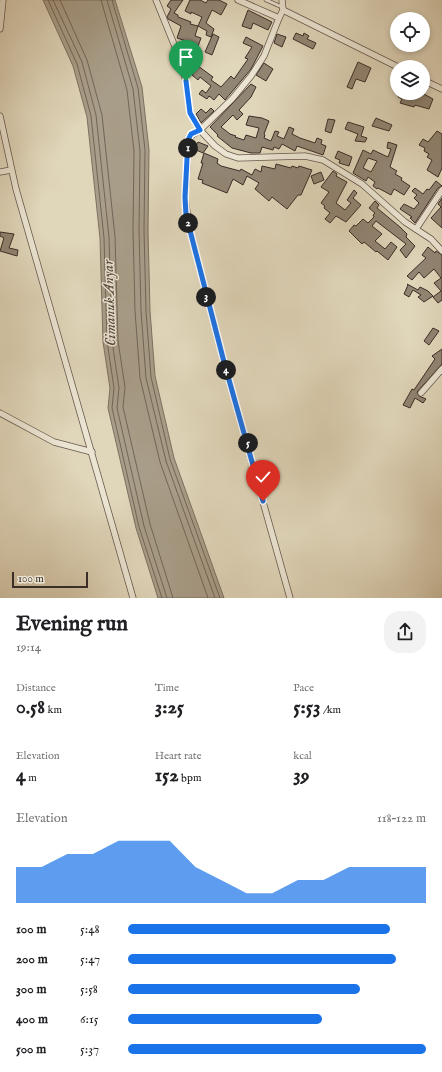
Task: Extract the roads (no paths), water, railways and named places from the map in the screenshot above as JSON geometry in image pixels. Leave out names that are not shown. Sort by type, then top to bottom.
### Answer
[{"type":"street","points":[[0,29],[3,0]]},
{"type":"street","points":[[156,0],[175,44],[186,81],[190,113],[200,130],[220,150],[238,158],[305,156],[323,160],[362,184],[404,222],[431,239],[442,251]]},
{"type":"street","points":[[238,0],[279,18]]},
{"type":"street","points":[[282,0],[283,8],[264,56],[256,69],[232,99],[200,130],[191,134],[188,140],[185,197],[186,215],[224,362],[290,598]]},
{"type":"street","points":[[283,8],[390,63]]},
{"type":"street","points":[[430,83],[442,89]]},
{"type":"street","points":[[0,116],[11,170],[133,598]]},
{"type":"street","points":[[0,172],[11,170]]},
{"type":"street","points":[[416,229],[442,190]]},
{"type":"street","points":[[421,393],[442,369]]},
{"type":"street","points":[[0,413],[54,442],[92,452]]},
{"type":"lane","points":[[266,0],[283,8]]},
{"type":"water","name":"Cimanuk Anyar","points":[[43,0],[115,0],[142,87],[149,150],[148,230],[150,311],[155,376],[174,458],[224,598],[158,598],[136,528],[108,408],[110,388],[103,342],[100,238],[87,117],[73,66]]}]
